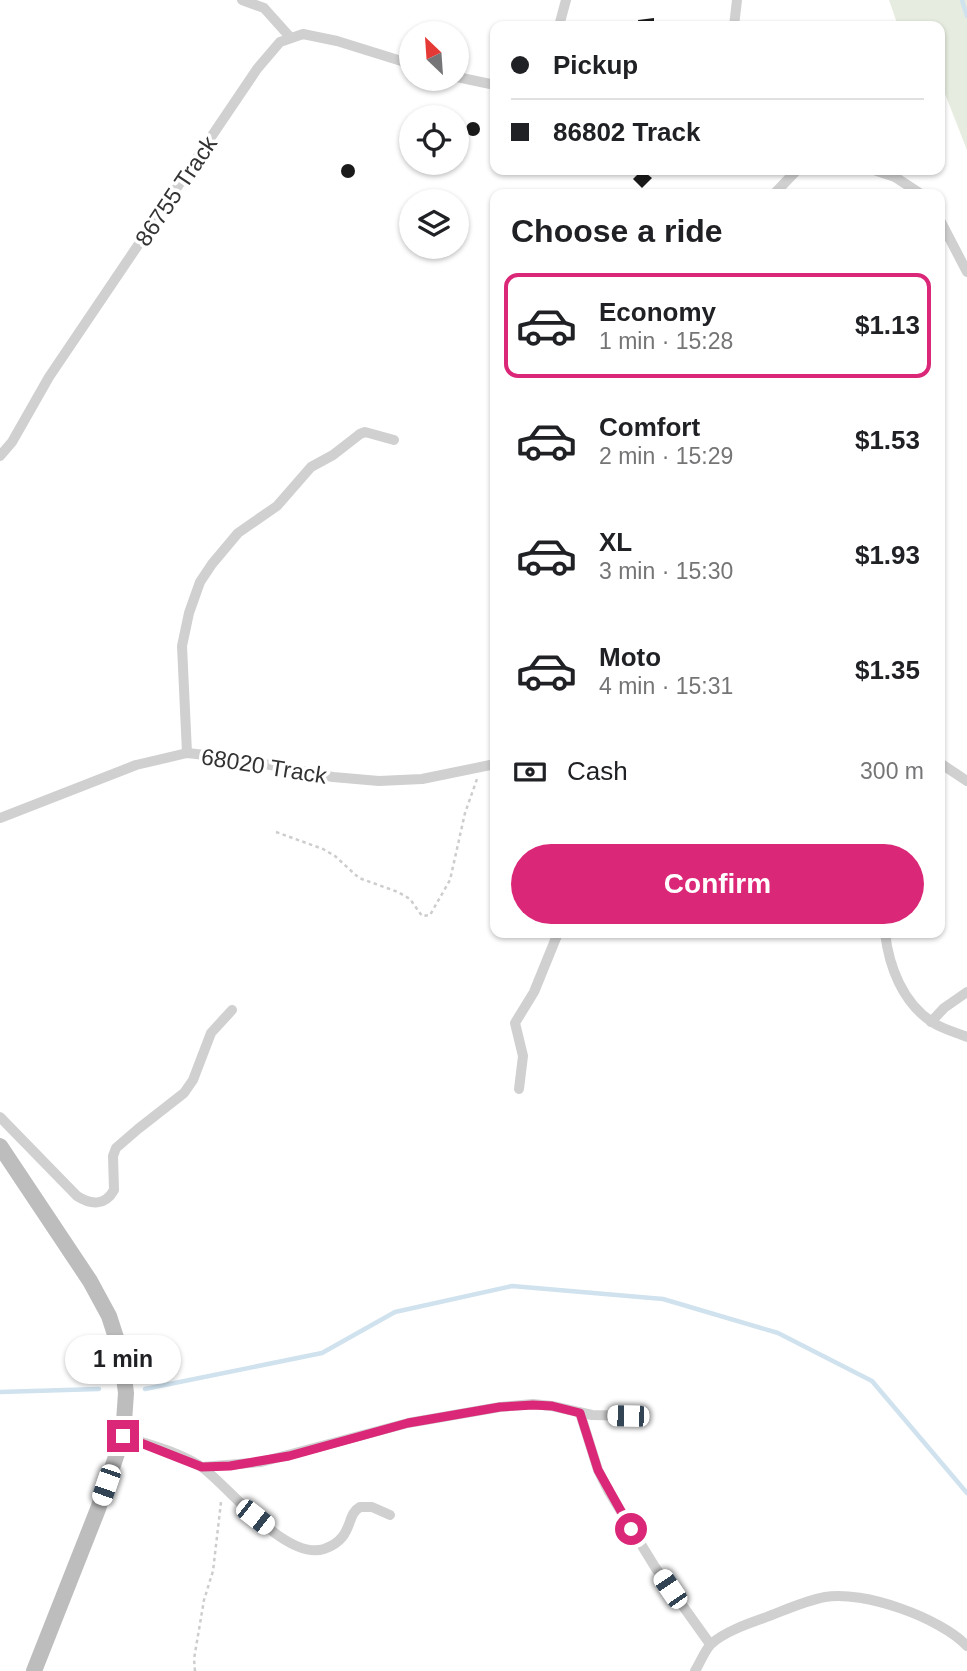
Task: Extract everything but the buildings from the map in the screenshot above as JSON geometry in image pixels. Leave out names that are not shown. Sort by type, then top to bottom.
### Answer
[{"type":"street","points":[[242,0],[263,4],[290,37],[303,34],[337,41],[399,60]]},
{"type":"street","points":[[560,21],[566,0]]},
{"type":"street","points":[[735,21],[737,0]]},
{"type":"street","name":"86755 Track","points":[[0,456],[12,442],[49,377],[257,69],[280,42],[290,37]]},
{"type":"street","points":[[469,79],[490,84]]},
{"type":"street","points":[[780,189],[792,175]]},
{"type":"street","points":[[889,175],[913,189]]},
{"type":"street","points":[[945,230],[967,272]]},
{"type":"street","points":[[187,754],[181,646],[188,613],[200,582],[238,533],[277,506],[311,467],[334,455],[365,432],[394,440]]},
{"type":"street","name":"68020 Track","points":[[0,818],[136,765],[187,754],[233,758],[333,777],[379,781],[422,779],[490,765]]},
{"type":"street","points":[[945,766],[967,781]]},
{"type":"street","points":[[519,1089],[523,1056],[515,1023],[534,992],[556,938]]},
{"type":"street","points":[[886,938],[888,957],[897,979],[918,1009],[931,1022],[967,1037]]},
{"type":"street","points":[[931,1022],[944,1008],[967,992]]},
{"type":"street","points":[[0,1118],[77,1196],[88,1203],[104,1201],[114,1190],[113,1156],[116,1148],[184,1093],[193,1080],[211,1033],[232,1010]]},
{"type":"street","points":[[0,1146],[90,1281],[108,1316],[121,1353],[126,1393],[123,1436],[98,1509],[34,1671]]},
{"type":"street","points":[[202,1467],[261,1462],[408,1423],[500,1407],[552,1406],[580,1413],[645,1416]]},
{"type":"street","points":[[580,1413],[598,1470],[609,1492],[655,1567],[710,1644]]},
{"type":"street","points":[[123,1436],[202,1467],[275,1532],[304,1550],[321,1550],[337,1542],[348,1530],[353,1515],[360,1507],[372,1507],[390,1515]]},
{"type":"street","points":[[695,1671],[710,1644],[756,1621],[825,1597],[869,1599],[930,1620],[950,1630],[967,1646]]},
{"type":"path","points":[[276,832],[323,849],[359,878],[398,892],[410,899],[422,916],[430,915],[450,880],[465,813],[481,766]]},
{"type":"path","points":[[195,1671],[194,1658],[204,1600],[213,1571],[224,1488]]},
{"type":"shaded area","points":[[889,0],[967,0],[967,150],[945,94],[945,21],[896,21]]},
{"type":"waterway","points":[[962,0],[967,16]]},
{"type":"waterway","points":[[145,1389],[322,1353],[395,1312],[512,1286],[663,1299],[778,1333],[872,1381],[967,1493]]},
{"type":"waterway","points":[[0,1392],[99,1389]]},
{"type":"route","points":[[123,1436],[202,1467],[230,1466],[289,1456],[408,1423],[500,1407],[552,1406],[580,1413],[598,1470],[631,1529]]}]
